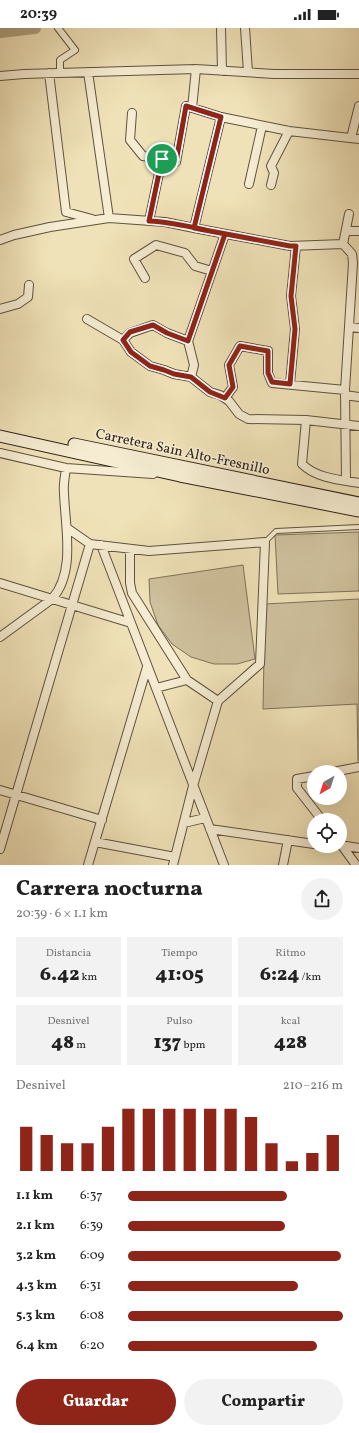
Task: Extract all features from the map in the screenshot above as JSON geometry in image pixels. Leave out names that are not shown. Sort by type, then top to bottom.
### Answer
[{"type":"main road","name":"Carretera Sain Alto-Fresnillo","points":[[0,429],[190,469],[334,502],[359,503]]},
{"type":"main road","points":[[0,436],[180,476],[334,502],[359,511]]},
{"type":"street","points":[[58,28],[75,50],[60,60],[60,73]]},
{"type":"street","points":[[221,28],[222,71]]},
{"type":"street","points":[[245,28],[248,72]]},
{"type":"street","points":[[192,108],[196,69]]},
{"type":"street","points":[[0,76],[49,73],[196,69],[274,74],[359,74]]},
{"type":"street","points":[[88,72],[108,218]]},
{"type":"street","points":[[49,73],[66,212],[97,220]]},
{"type":"street","points":[[132,113],[130,140],[143,156],[176,162],[186,106],[221,117],[262,126],[289,131],[355,139],[359,106]]},
{"type":"street","points":[[194,228],[221,117]]},
{"type":"street","points":[[250,184],[262,126]]},
{"type":"street","points":[[271,185],[274,173],[271,166],[289,131]]},
{"type":"street","points":[[149,221],[162,159]]},
{"type":"street","points":[[343,244],[349,214]]},
{"type":"street","points":[[0,240],[14,235],[50,227],[108,218],[165,222],[290,246],[343,244]]},
{"type":"street","points":[[346,231],[359,231]]},
{"type":"street","points":[[191,377],[194,364],[188,341],[225,234]]},
{"type":"street","points":[[343,244],[352,254],[356,263],[349,327],[345,393],[346,481]]},
{"type":"street","points":[[145,278],[134,259],[156,245],[185,253],[195,266],[212,271]]},
{"type":"street","points":[[290,384],[295,329],[291,296],[296,246]]},
{"type":"street","points":[[0,309],[18,304],[28,297],[29,285]]},
{"type":"street","points":[[87,319],[123,340],[131,352],[150,366],[174,374],[191,377],[210,392],[225,398],[239,414],[251,420],[258,418],[306,420],[359,426]]},
{"type":"street","points":[[123,340],[130,332],[153,325],[167,333],[188,341]]},
{"type":"street","points":[[349,327],[359,328]]},
{"type":"street","points":[[225,398],[233,387],[229,365],[240,346],[268,351],[268,373],[272,382],[345,393],[359,397]]},
{"type":"street","points":[[306,420],[302,464],[305,468],[322,475],[359,483]]},
{"type":"street","points":[[0,453],[66,468],[180,476],[190,469]]},
{"type":"street","points":[[0,637],[52,599],[59,591],[66,567],[68,541],[63,491],[66,468]]},
{"type":"street","points":[[334,502],[359,497]]},
{"type":"street","points":[[67,528],[90,544],[148,551],[265,542],[260,664],[218,701],[193,786],[174,861],[95,842]]},
{"type":"street","points":[[0,849],[90,544]]},
{"type":"street","points":[[101,545],[224,865]]},
{"type":"street","points":[[130,549],[130,583],[132,594],[187,680],[218,701]]},
{"type":"street","points":[[0,583],[131,623]]},
{"type":"street","points":[[88,865],[148,667]]},
{"type":"street","points":[[156,688],[187,680]]},
{"type":"street","points":[[347,769],[359,767]]},
{"type":"street","points":[[307,777],[297,779],[297,788],[307,801]]},
{"type":"street","points":[[0,790],[102,820]]},
{"type":"street","points":[[310,805],[317,813]]},
{"type":"street","points":[[184,823],[205,818]]},
{"type":"street","points":[[210,829],[307,843]]},
{"type":"street","points":[[283,865],[288,840]]},
{"type":"street","points":[[347,845],[359,848]]},
{"type":"street","points":[[347,853],[356,865]]},
{"type":"lane","points":[[265,542],[276,531],[359,527]]},
{"type":"shaded area","points":[[359,532],[359,591],[278,594],[275,535]]},
{"type":"shaded area","points":[[243,565],[255,659],[237,664],[214,664],[191,657],[172,644],[158,625],[150,602],[149,579]]},
{"type":"shaded area","points":[[359,599],[358,761],[357,704],[263,709],[265,604]]},
{"type":"waterway","points":[[0,32],[35,28]]},
{"type":"route","points":[[162,159],[149,221],[165,222],[194,228],[225,234],[188,341],[167,333],[153,325],[130,332],[123,340],[126,346],[138,359],[150,366],[174,374],[191,377],[210,392],[225,398],[233,387],[229,365],[240,346],[268,351],[268,373],[272,382],[290,384],[295,329],[291,296],[296,246],[194,228],[221,117],[186,106],[176,162],[162,159]]}]
